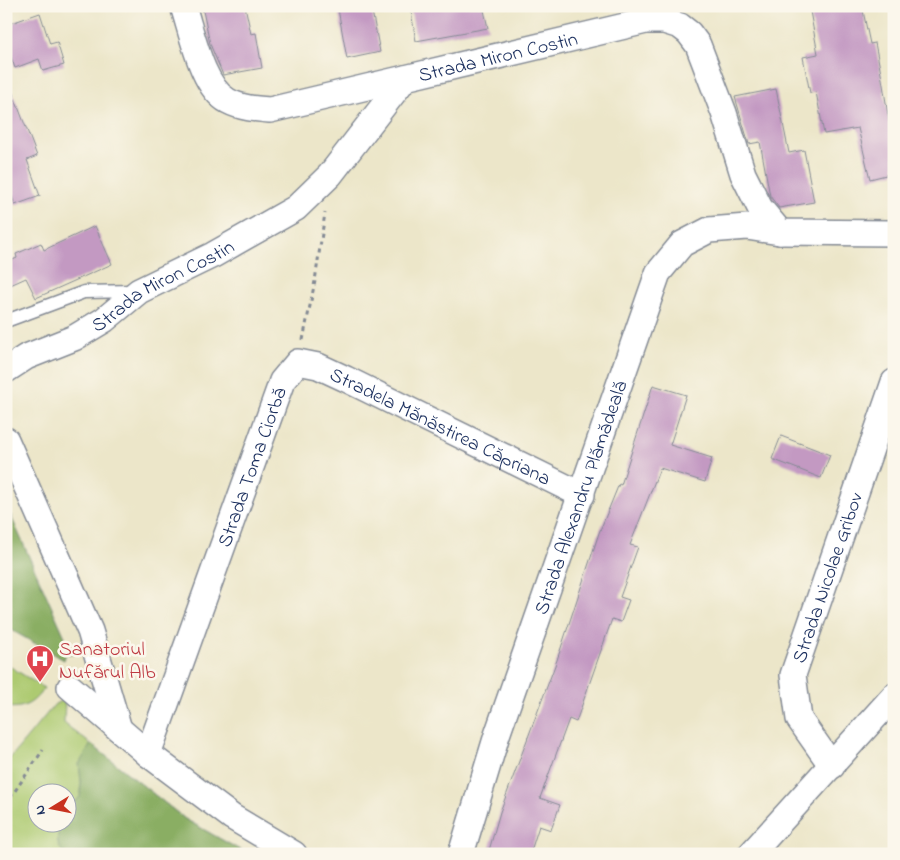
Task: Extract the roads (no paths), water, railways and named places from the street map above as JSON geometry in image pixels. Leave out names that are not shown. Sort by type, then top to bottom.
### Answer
[{"type":"street","points":[[183,6],[214,89],[228,101],[249,108],[270,110],[404,78]]},
{"type":"street","name":"Strada Miron Costin","points":[[6,370],[26,357],[74,338],[104,320],[139,291],[264,228],[296,208],[330,175],[404,78],[646,21],[664,21],[680,26],[698,45],[724,113],[743,174],[760,208],[780,232]]},
{"type":"street","name":"Strada Alexandru Plămădeală","points":[[461,854],[497,735],[658,273],[682,244],[709,230],[747,227],[780,232],[894,232]]},
{"type":"street","name":"Stradela Mănăstirea Căpriana","points":[[298,362],[318,366],[346,379],[582,495]]},
{"type":"street","name":"Strada Toma Ciorbă","points":[[148,754],[282,381],[298,362]]},
{"type":"street","name":"Strada Nicolae Gribov","points":[[832,766],[799,719],[793,675],[894,382]]},
{"type":"street","points":[[6,440],[90,632],[119,729]]},
{"type":"street","points":[[70,687],[148,754],[232,817],[294,854]]},
{"type":"street","points":[[751,854],[894,696]]},
{"type":"lane","points":[[6,322],[84,292],[139,291]]},
{"type":"place","name":"Sanatoriul Nufărul Alb","points":[[40,683]]}]
